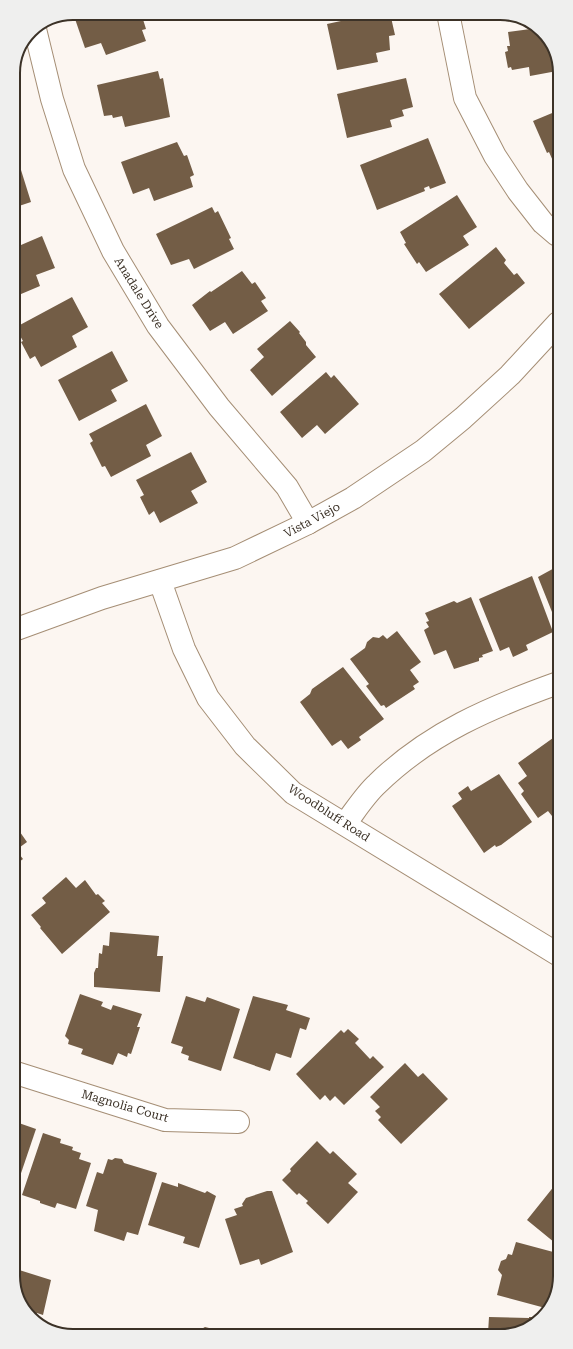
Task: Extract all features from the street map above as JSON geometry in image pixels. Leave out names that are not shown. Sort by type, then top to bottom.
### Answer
[{"type":"street","points":[[449,20],[465,98],[495,156],[518,191],[543,223],[553,232]]},
{"type":"street","name":"Anadale Drive","points":[[36,35],[52,99],[74,169],[112,251],[158,326],[219,406],[287,487],[308,523]]},
{"type":"street","name":"Vista Viejo","points":[[20,628],[102,598],[235,558],[308,523],[353,498],[423,450],[463,418],[510,374],[553,328]]},
{"type":"street","name":"Woodbluff Road","points":[[160,581],[184,649],[208,698],[245,746],[293,793],[553,951]]},
{"type":"street","points":[[345,824],[376,785],[413,752],[456,725],[515,699],[553,685]]},
{"type":"street","name":"Magnolia Court","points":[[20,1074],[165,1120],[238,1122]]},
{"type":"building","points":[[75,20],[143,20],[146,29],[142,30],[146,41],[106,55],[101,43],[85,48]]},
{"type":"building","points":[[346,20],[392,20],[395,35],[389,36],[390,50],[376,53],[378,62],[337,70],[327,24]]},
{"type":"building","points":[[529,29],[540,38],[548,50],[553,66],[553,72],[530,76],[529,67],[512,70],[511,67],[508,68],[505,52],[508,51],[507,46],[510,46],[508,32]]},
{"type":"building","points":[[158,71],[160,79],[163,78],[170,117],[125,127],[122,116],[113,118],[112,115],[104,116],[97,85]]},
{"type":"building","points":[[406,78],[413,107],[402,110],[404,116],[390,120],[392,127],[347,138],[337,94]]},
{"type":"building","points":[[553,113],[553,161],[549,152],[547,153],[533,121]]},
{"type":"building","points":[[428,138],[446,183],[430,189],[429,186],[424,188],[425,191],[377,210],[360,165]]},
{"type":"building","points":[[177,142],[184,156],[187,155],[194,175],[190,177],[193,187],[154,201],[149,188],[133,194],[121,162]]},
{"type":"building","points":[[20,170],[31,202],[20,206]]},
{"type":"building","points":[[457,195],[477,227],[463,236],[469,245],[426,272],[419,262],[417,264],[404,244],[406,243],[400,232]]},
{"type":"building","points":[[212,207],[215,213],[218,211],[231,238],[229,239],[234,249],[194,269],[189,259],[171,265],[156,234]]},
{"type":"building","points":[[42,236],[55,268],[36,275],[40,286],[20,294],[20,245]]},
{"type":"building","points":[[496,247],[506,260],[504,263],[514,275],[517,273],[525,283],[469,329],[439,294]]},
{"type":"building","points":[[242,271],[252,284],[255,282],[266,298],[261,301],[268,311],[233,334],[225,322],[210,331],[192,305],[210,291],[211,292]]},
{"type":"building","points":[[72,297],[88,327],[72,336],[77,347],[41,367],[35,356],[30,359],[21,342],[23,341],[20,336],[20,325]]},
{"type":"building","points":[[290,321],[300,332],[299,333],[306,342],[306,345],[316,357],[272,396],[250,370],[264,357],[257,349]]},
{"type":"building","points":[[112,351],[128,381],[111,390],[117,401],[79,421],[58,380]]},
{"type":"building","points":[[326,372],[331,378],[334,375],[359,404],[325,434],[317,425],[302,438],[280,412]]},
{"type":"building","points":[[146,404],[162,436],[146,445],[151,456],[111,477],[105,466],[102,467],[90,443],[93,441],[89,434]]},
{"type":"building","points":[[191,452],[207,482],[191,491],[198,503],[160,523],[154,511],[149,515],[140,497],[144,495],[136,480]]},
{"type":"building","points":[[553,569],[553,614],[538,577]]},
{"type":"building","points":[[532,576],[553,632],[526,645],[528,650],[513,657],[509,647],[500,651],[479,599]]},
{"type":"building","points":[[471,597],[493,651],[482,655],[483,657],[479,658],[479,661],[454,669],[446,650],[434,655],[424,630],[429,627],[426,622],[429,621],[425,613],[454,601],[457,603]]},
{"type":"building","points":[[397,631],[421,662],[410,670],[419,682],[413,686],[415,689],[386,708],[384,705],[381,706],[366,686],[369,684],[350,659],[365,648],[367,642],[373,637],[379,638],[383,635],[387,639]]},
{"type":"building","points":[[343,667],[384,719],[359,737],[361,740],[348,749],[341,740],[332,746],[300,702],[310,694],[312,689]]},
{"type":"building","points":[[553,738],[552,816],[548,811],[538,818],[521,794],[524,791],[518,783],[527,776],[518,763]]},
{"type":"building","points":[[499,774],[532,822],[501,845],[496,847],[495,845],[484,853],[452,806],[462,799],[458,793],[468,786],[471,791]]},
{"type":"building","points":[[20,832],[27,842],[20,847]]},
{"type":"building","points":[[66,877],[76,888],[85,880],[96,895],[98,894],[105,901],[102,903],[110,912],[62,954],[31,915],[46,903],[42,898]]},
{"type":"building","points":[[110,932],[159,936],[157,956],[163,956],[160,992],[94,987],[94,973],[96,968],[98,968],[99,953],[102,954],[103,945],[109,946]]},
{"type":"building","points":[[80,994],[103,1002],[101,1006],[111,1010],[113,1005],[142,1014],[137,1027],[140,1027],[131,1054],[128,1053],[127,1057],[118,1053],[113,1065],[81,1054],[83,1049],[68,1044],[69,1040],[65,1036]]},
{"type":"building","points":[[186,996],[205,1002],[207,997],[240,1009],[221,1071],[188,1060],[189,1056],[181,1053],[183,1047],[171,1043]]},
{"type":"building","points":[[253,996],[288,1005],[286,1010],[310,1018],[306,1030],[300,1028],[291,1058],[276,1053],[270,1071],[233,1058]]},
{"type":"building","points":[[348,1029],[359,1039],[355,1043],[370,1059],[373,1056],[384,1067],[344,1105],[335,1096],[330,1101],[325,1095],[320,1100],[296,1074],[341,1030],[344,1033]]},
{"type":"building","points":[[405,1063],[418,1077],[423,1073],[448,1099],[401,1144],[378,1120],[381,1117],[375,1111],[380,1107],[370,1097]]},
{"type":"building","points":[[20,1123],[36,1129],[20,1176]]},
{"type":"building","points":[[43,1133],[61,1139],[60,1143],[73,1147],[72,1150],[81,1153],[79,1159],[91,1163],[76,1209],[57,1203],[55,1208],[22,1195]]},
{"type":"building","points":[[317,1141],[330,1154],[333,1151],[357,1174],[348,1183],[358,1192],[328,1224],[306,1203],[308,1201],[299,1193],[297,1195],[282,1180],[291,1171],[290,1169]]},
{"type":"building","points":[[115,1158],[122,1159],[124,1163],[157,1173],[138,1235],[127,1232],[124,1241],[94,1231],[98,1210],[86,1206],[97,1172],[103,1174],[108,1159],[112,1160]]},
{"type":"building","points":[[162,1182],[178,1187],[178,1183],[205,1193],[207,1191],[216,1196],[199,1248],[183,1243],[185,1237],[148,1225]]},
{"type":"building","points":[[553,1188],[553,1241],[527,1220]]},
{"type":"building","points":[[267,1191],[272,1191],[293,1252],[261,1265],[259,1259],[240,1265],[225,1219],[237,1215],[234,1209],[243,1206],[242,1204],[246,1198]]},
{"type":"building","points":[[516,1242],[553,1252],[553,1283],[548,1299],[542,1307],[497,1295],[502,1275],[498,1270],[501,1261],[506,1259],[508,1254],[512,1255]]},
{"type":"building","points":[[20,1270],[51,1280],[43,1315],[37,1313],[25,1299],[20,1283]]},
{"type":"building","points":[[489,1317],[533,1317],[523,1324],[510,1328],[488,1329]]},
{"type":"building","points":[[205,1327],[213,1329],[201,1329]]}]
